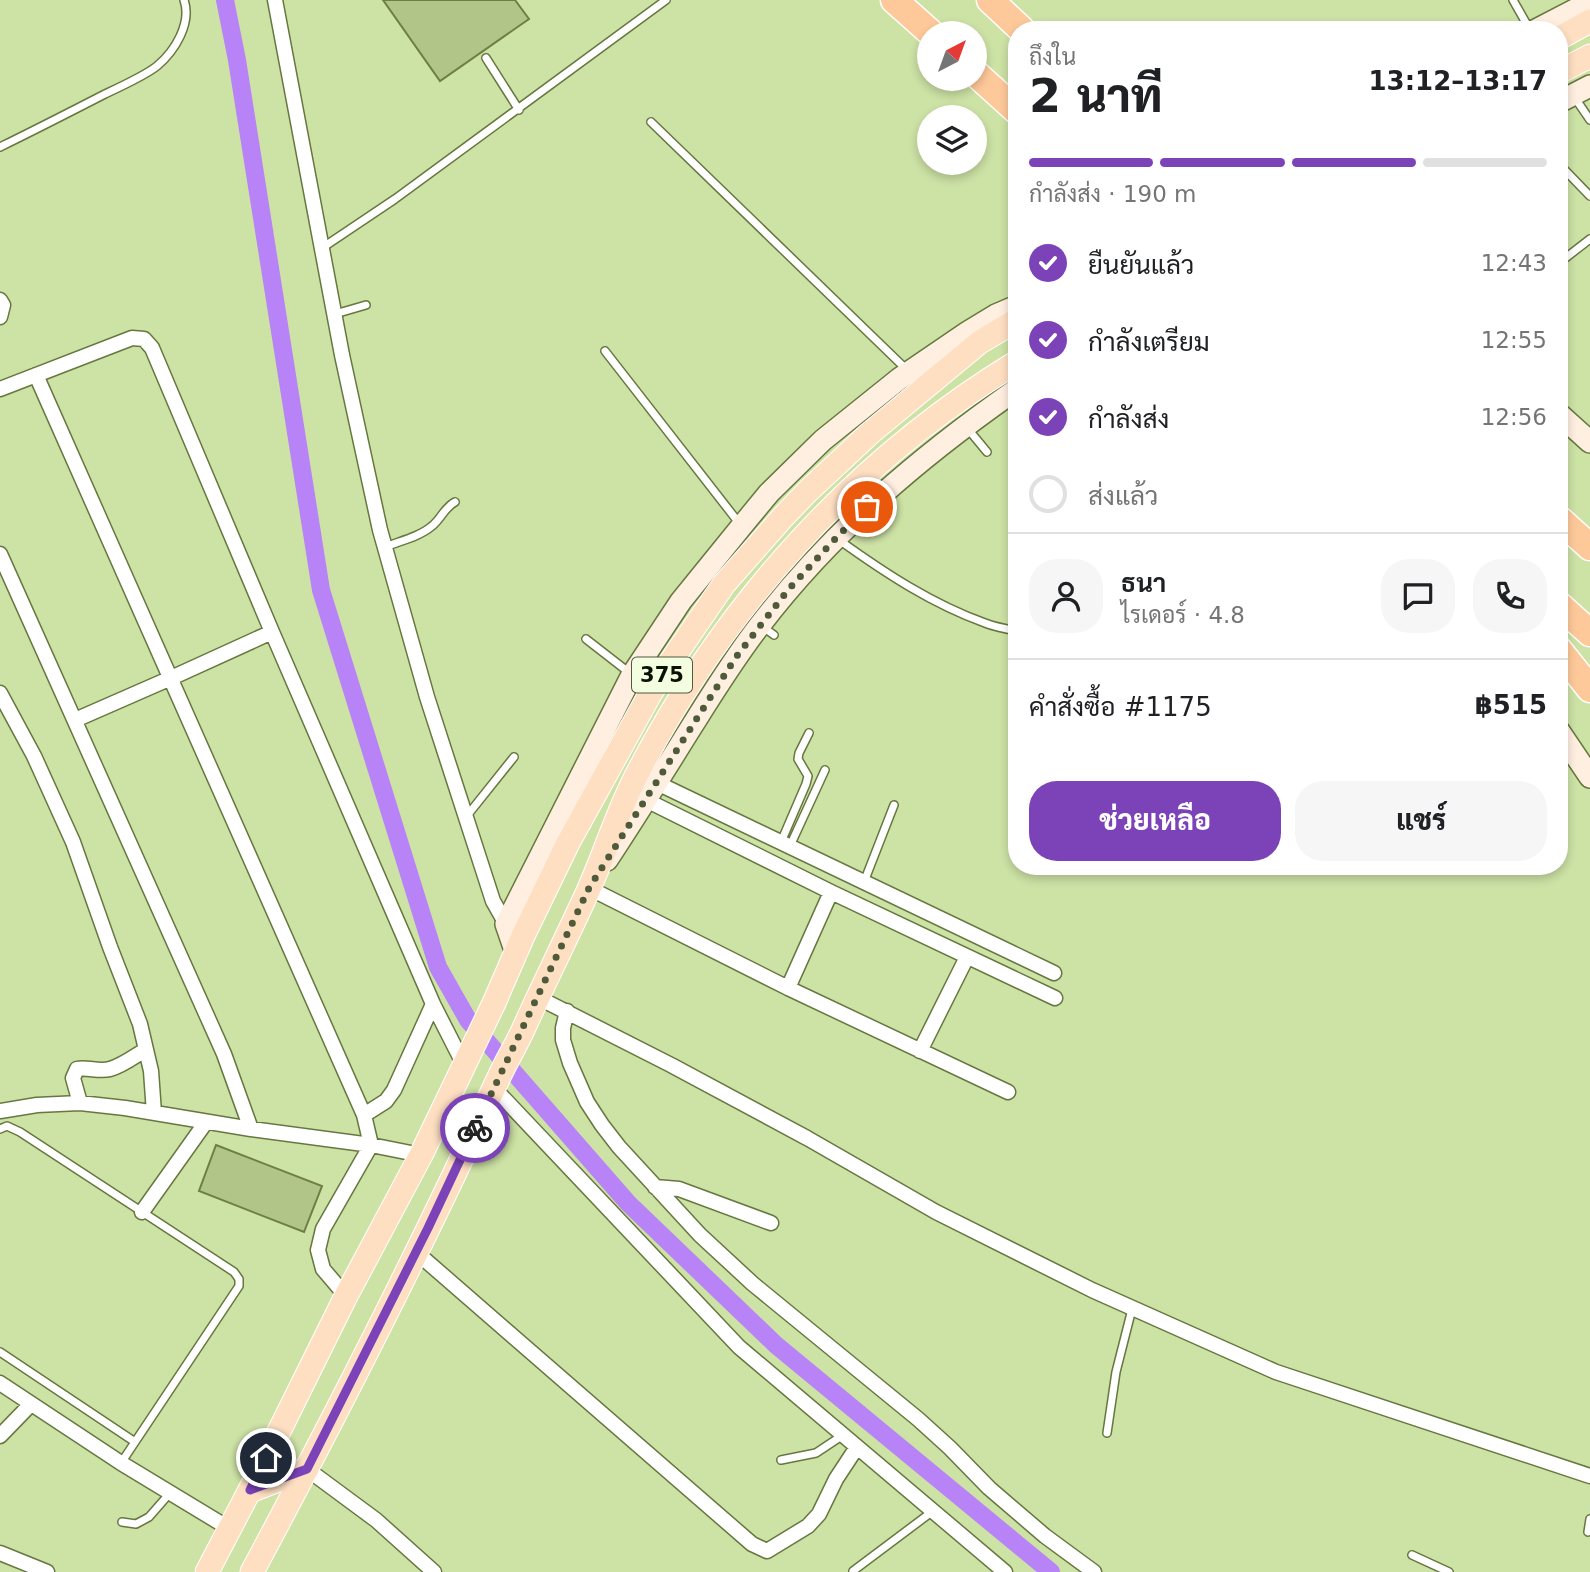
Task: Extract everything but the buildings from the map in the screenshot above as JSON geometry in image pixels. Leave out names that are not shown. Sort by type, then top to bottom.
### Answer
[{"type":"highway","points":[[894,0],[918,21]]},
{"type":"highway","points":[[990,0],[1012,21]]},
{"type":"highway","points":[[987,84],[1008,103]]},
{"type":"highway","points":[[1568,527],[1590,547]]},
{"type":"highway","points":[[1568,613],[1590,633]]},
{"type":"highway","points":[[1568,662],[1590,690]]},
{"type":"main road","points":[[1553,21],[1590,2]]},
{"type":"main road","points":[[1568,33],[1590,21]]},
{"type":"main road","points":[[1568,67],[1590,56]]},
{"type":"main road","points":[[516,953],[506,924],[632,675],[681,601],[769,493],[823,440],[909,372],[968,332],[1008,314]]},
{"type":"main road","name":"375","points":[[207,1572],[346,1296],[421,1155],[568,843],[650,694],[724,584],[799,499],[835,464],[1008,316]]},
{"type":"main road","name":"375","points":[[252,1572],[416,1252],[589,888],[622,805],[670,715],[728,627],[795,546],[890,454],[930,422],[1008,368]]},
{"type":"main road","points":[[589,888],[700,721],[736,657],[767,630],[788,590],[867,507],[965,426],[1008,395]]},
{"type":"main road","points":[[1568,422],[1590,442]]},
{"type":"main road","points":[[1568,745],[1590,777]]},
{"type":"main road","points":[[250,1490],[307,1469]]},
{"type":"street","points":[[275,0],[342,355],[385,547],[427,697],[493,901],[506,924]]},
{"type":"street","points":[[0,300],[4,305],[0,317]]},
{"type":"street","points":[[0,389],[132,338],[144,339],[152,348],[433,1004],[468,1056]]},
{"type":"street","points":[[36,374],[363,1115],[372,1145],[323,1228],[318,1250],[323,1269],[346,1296]]},
{"type":"street","points":[[0,554],[224,1054],[251,1129]]},
{"type":"street","points":[[75,720],[272,632]]},
{"type":"street","points":[[0,693],[34,756],[73,842],[139,1024],[151,1071],[155,1113]]},
{"type":"street","points":[[651,791],[785,845],[1054,973]]},
{"type":"street","points":[[651,791],[831,892],[1055,998]]},
{"type":"street","points":[[589,888],[788,988],[1008,1092]]},
{"type":"street","points":[[788,988],[831,892]]},
{"type":"street","points":[[920,1051],[967,957]]},
{"type":"street","points":[[537,997],[807,1138],[936,1212],[1092,1290],[1276,1372],[1590,1476]]},
{"type":"street","points":[[363,1115],[386,1101],[394,1090],[433,1004]]},
{"type":"street","points":[[567,1011],[563,1040],[587,1102],[619,1147],[699,1235],[727,1262],[918,1419],[998,1496],[1045,1536],[1094,1572]]},
{"type":"street","points":[[80,1103],[73,1078],[77,1069],[113,1069],[145,1050]]},
{"type":"street","points":[[496,1082],[740,1347],[1005,1572]]},
{"type":"street","points":[[2,1107],[80,1103],[372,1145],[421,1155]]},
{"type":"street","points":[[142,1212],[206,1122]]},
{"type":"street","points":[[655,1187],[679,1189],[771,1223]]},
{"type":"street","points":[[416,1252],[752,1544],[767,1551],[808,1526],[819,1514],[836,1479],[857,1447]]},
{"type":"street","points":[[1,1387],[230,1529]]},
{"type":"street","points":[[0,1436],[31,1404]]},
{"type":"street","points":[[307,1469],[376,1520],[434,1572]]},
{"type":"street","points":[[0,1553],[47,1572]]},
{"type":"lane","points":[[0,147],[157,66],[184,31],[184,0]]},
{"type":"lane","points":[[322,248],[519,110],[666,0]]},
{"type":"lane","points":[[1516,2],[1526,21]]},
{"type":"lane","points":[[486,58],[519,110]]},
{"type":"lane","points":[[1574,94],[1590,120]]},
{"type":"lane","points":[[651,122],[909,372]]},
{"type":"lane","points":[[1568,173],[1590,196]]},
{"type":"lane","points":[[1568,255],[1590,239]]},
{"type":"lane","points":[[334,314],[366,305]]},
{"type":"lane","points":[[605,351],[741,527]]},
{"type":"lane","points":[[965,426],[987,452]]},
{"type":"lane","points":[[385,547],[423,533],[455,502]]},
{"type":"lane","points":[[836,538],[885,573],[942,605],[987,624],[1008,629]]},
{"type":"lane","points":[[586,639],[632,675]]},
{"type":"lane","points":[[785,845],[808,776],[798,759],[809,733]]},
{"type":"lane","points":[[466,817],[514,757]]},
{"type":"lane","points":[[785,845],[825,770]]},
{"type":"lane","points":[[864,883],[894,805]]},
{"type":"lane","points":[[0,1129],[7,1126],[20,1132],[234,1272],[239,1279],[239,1286],[121,1463]]},
{"type":"lane","points":[[1107,1433],[1116,1372],[1132,1308]]},
{"type":"lane","points":[[0,1352],[135,1442]]},
{"type":"lane","points":[[782,1460],[816,1453],[843,1435]]},
{"type":"lane","points":[[122,1522],[136,1524],[149,1517],[171,1493]]},
{"type":"lane","points":[[853,1571],[933,1511]]},
{"type":"lane","points":[[1587,1532],[1590,1519]]},
{"type":"lane","points":[[1412,1555],[1449,1572]]},
{"type":"waterway","points":[[225,0],[237,60],[321,590],[438,967],[468,1020],[628,1203],[776,1345],[1051,1572]]},
{"type":"way so far","points":[[475,1128],[589,888],[712,693],[788,590],[867,507]]},
{"type":"route","points":[[266,1458],[250,1490],[307,1469],[452,1180],[475,1128]]}]
